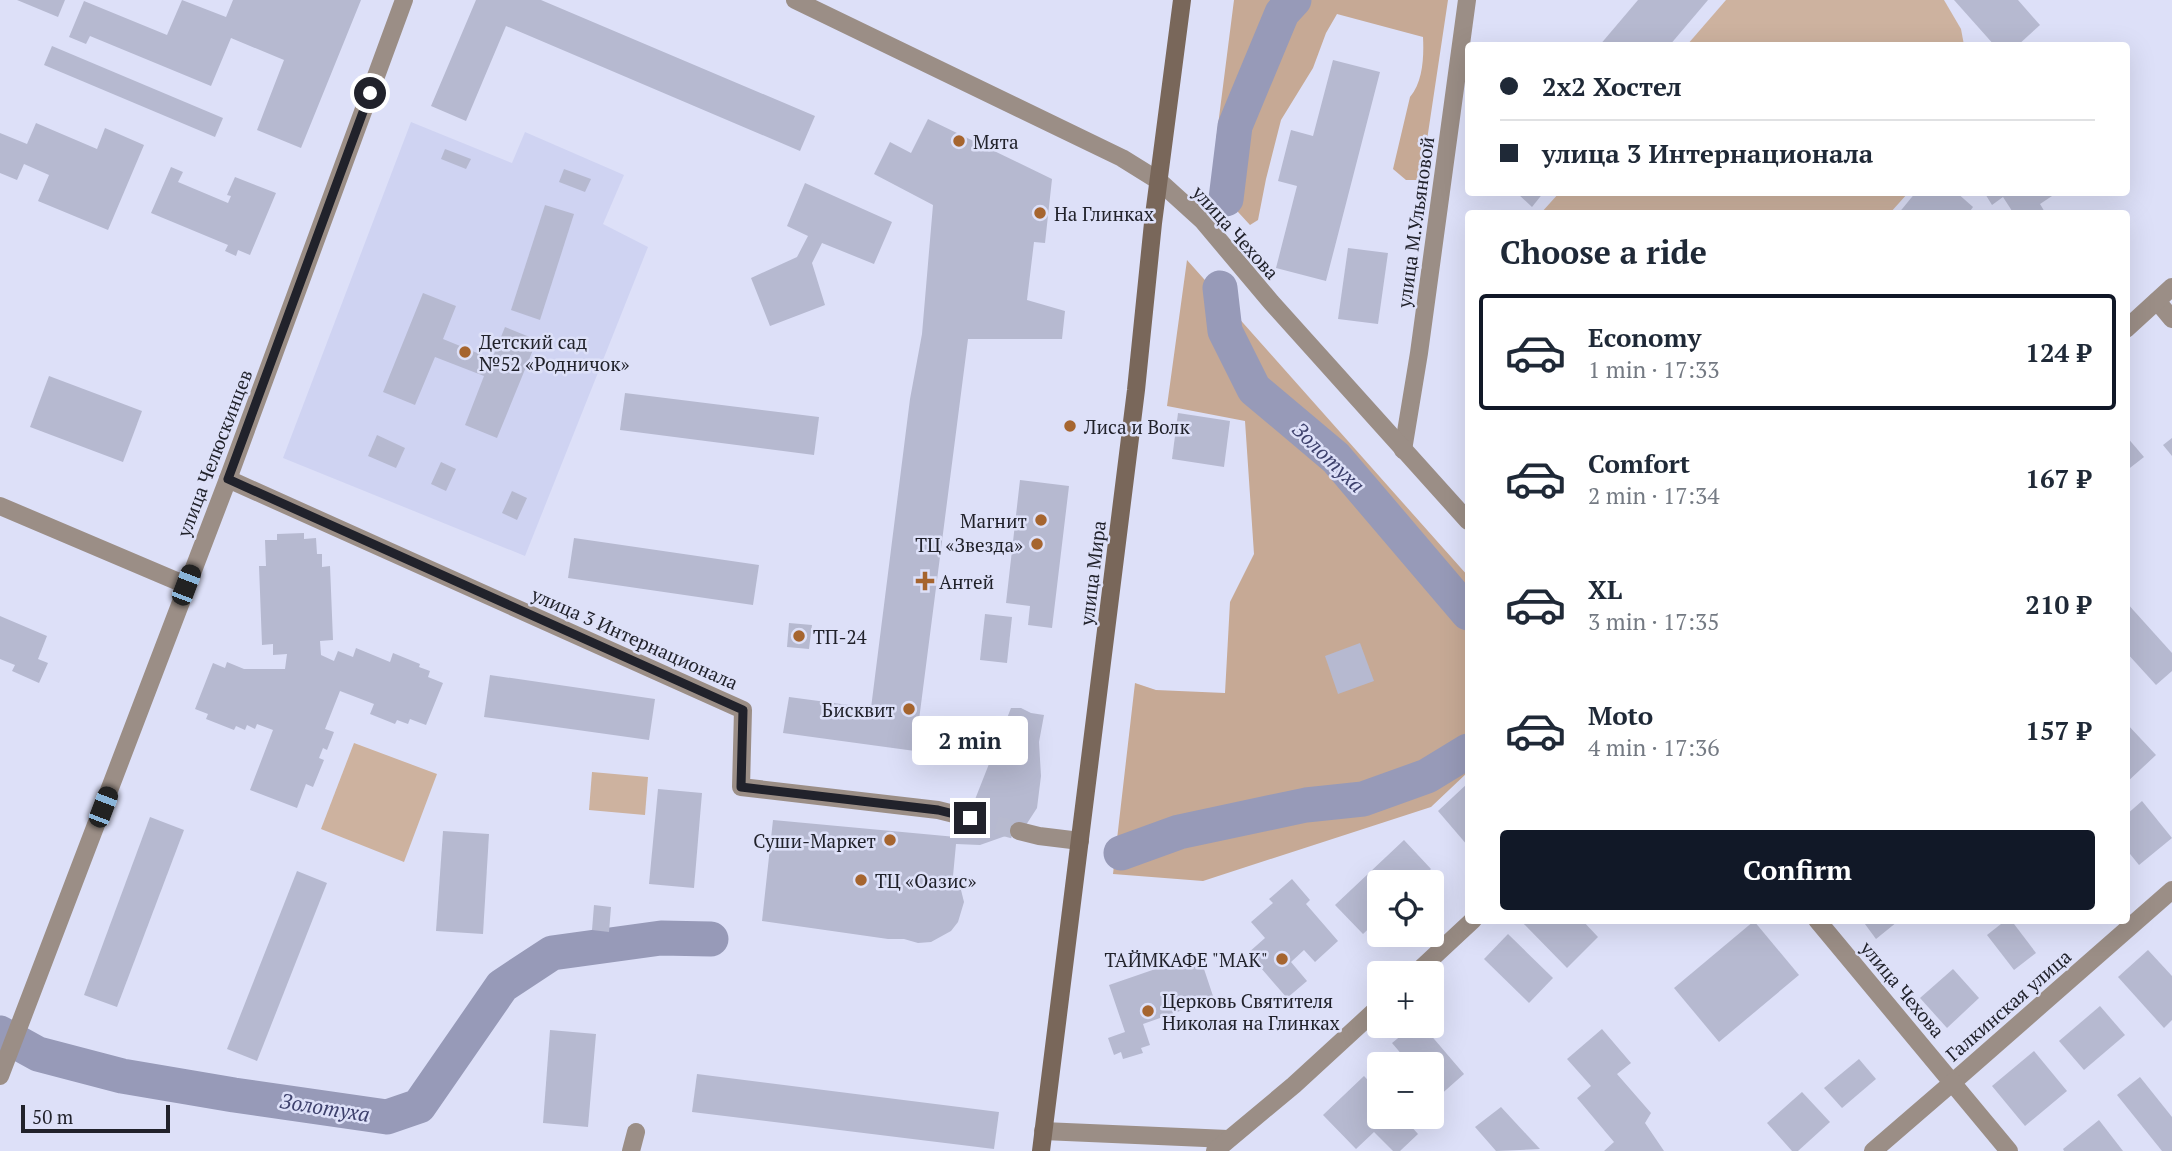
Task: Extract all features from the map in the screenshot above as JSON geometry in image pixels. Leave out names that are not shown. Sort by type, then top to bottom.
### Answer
[{"type":"main road","name":"улица Мира","points":[[1041,1151],[1182,0]]},
{"type":"street","name":"улица Челюскинцев","points":[[3,1068],[228,479],[404,0]]},
{"type":"street","name":"улица Чехова","points":[[795,0],[1122,158],[1159,181],[1202,220],[1271,302],[1465,518]]},
{"type":"street","name":"улица М.Ульяновой","points":[[1403,450],[1419,353],[1467,0]]},
{"type":"street","points":[[2130,325],[2172,287]]},
{"type":"street","points":[[2157,301],[2172,319]]},
{"type":"street","name":"улица 3 Интернационала","points":[[228,479],[743,710],[741,787],[938,810],[970,818]]},
{"type":"street","points":[[0,506],[186,585]]},
{"type":"street","points":[[1019,831],[1080,841]]},
{"type":"street","name":"Галкинская улица","points":[[1873,1151],[2172,890]]},
{"type":"street","points":[[1429,961],[1469,924]]},
{"type":"street","name":"улица Чехова","points":[[1820,924],[2009,1151]]},
{"type":"street","points":[[1043,1131],[1222,1145],[1294,1085],[1367,1018]]},
{"type":"street","points":[[631,1151],[636,1132]]},
{"type":"shaded area","points":[[1234,0],[1448,0],[1421,180],[1406,180],[1393,169],[1410,97],[1420,77],[1423,37],[1337,14],[1326,33],[1313,68],[1281,120],[1258,220],[1250,225],[1216,188],[1216,141]]},
{"type":"shaded area","points":[[1726,0],[1944,0],[1961,29],[1963,42],[1690,42]]},
{"type":"shaded area","name":"Детский сад №52 «Родничок»","points":[[411,122],[512,163],[525,132],[624,175],[603,224],[648,247],[525,556],[283,458]]},
{"type":"shaded area","points":[[1556,196],[1905,196],[1893,210],[1544,210]]},
{"type":"shaded area","points":[[1187,260],[1465,573],[1465,775],[1431,807],[1203,881],[1113,874],[1135,683],[1156,690],[1225,693],[1230,602],[1254,554],[1245,421],[1167,406]]},
{"type":"shaded area","points":[[354,743],[437,774],[404,862],[321,829]]},
{"type":"shaded area","points":[[592,772],[648,777],[645,815],[589,810]]},
{"type":"building","points":[[17,0],[65,0],[58,17]]},
{"type":"building","points":[[182,0],[226,17],[233,0],[361,0],[301,148],[257,130],[284,60],[231,38],[211,86],[90,36],[86,44],[69,37],[84,1],[167,35]]},
{"type":"building","points":[[476,0],[541,0],[815,116],[800,151],[506,26],[466,121],[431,106]]},
{"type":"building","points":[[1638,0],[1708,0],[1672,42],[1602,42]]},
{"type":"building","points":[[1954,0],[2018,0],[2040,25],[2021,42],[1991,42]]},
{"type":"building","points":[[52,46],[223,118],[215,137],[44,65]]},
{"type":"building","points":[[1333,60],[1380,72],[1326,281],[1276,268],[1297,186],[1278,181],[1291,130],[1313,136]]},
{"type":"building","points":[[928,119],[1052,179],[1045,243],[1034,242],[1027,300],[1065,311],[1062,339],[968,339],[915,751],[783,733],[789,697],[871,708],[910,399],[922,334],[933,205],[874,174],[890,142],[911,153]]},
{"type":"building","points":[[36,123],[97,149],[105,128],[144,145],[108,230],[38,201],[49,175],[24,164],[17,180],[0,173],[0,133],[27,144]]},
{"type":"building","points":[[445,149],[471,159],[466,169],[441,159]]},
{"type":"building","points":[[171,167],[183,172],[178,182],[228,203],[231,196],[227,195],[235,177],[276,193],[250,255],[238,250],[236,256],[225,251],[228,245],[151,213]]},
{"type":"building","points":[[564,169],[591,179],[585,192],[559,182]]},
{"type":"building","points":[[805,183],[892,222],[874,264],[822,243],[812,263],[825,305],[770,326],[751,278],[797,257],[808,236],[787,226]]},
{"type":"building","points":[[1520,196],[1541,196],[1532,207]]},
{"type":"building","points":[[1913,196],[1961,196],[1973,207],[1971,210],[1901,210]]},
{"type":"building","points":[[1986,196],[2052,196],[2040,204],[2044,210],[2011,210],[2003,197],[1992,205]]},
{"type":"building","points":[[545,205],[574,214],[540,320],[511,310]]},
{"type":"building","points":[[1348,248],[1388,253],[1378,324],[1338,319]]},
{"type":"building","points":[[423,293],[456,306],[443,339],[492,359],[505,327],[537,340],[497,438],[465,425],[484,376],[435,357],[415,405],[383,392]]},
{"type":"building","points":[[49,376],[142,411],[123,462],[30,427]]},
{"type":"building","points":[[625,393],[819,417],[814,455],[620,430]]},
{"type":"building","points":[[1178,413],[1230,421],[1224,467],[1172,459]]},
{"type":"building","points":[[377,435],[405,448],[396,468],[368,456]]},
{"type":"building","points":[[2172,438],[2172,456],[2163,445]]},
{"type":"building","points":[[2130,441],[2144,457],[2130,468]]},
{"type":"building","points":[[441,462],[456,469],[446,491],[431,484]]},
{"type":"building","name":"ТЦ «Звезда»","points":[[1020,480],[1069,486],[1052,628],[1028,625],[1030,606],[1006,603]]},
{"type":"building","points":[[512,491],[527,498],[517,520],[502,513]]},
{"type":"building","points":[[304,533],[304,539],[316,538],[317,554],[322,554],[322,567],[330,566],[333,640],[320,641],[321,655],[334,661],[338,651],[353,657],[356,648],[390,662],[393,653],[420,664],[419,667],[430,671],[428,677],[443,683],[426,725],[410,719],[408,724],[397,720],[395,724],[370,714],[374,704],[340,691],[325,729],[334,732],[327,750],[323,748],[319,758],[324,760],[313,787],[306,784],[297,808],[250,790],[273,730],[257,724],[255,729],[247,725],[245,730],[236,726],[234,730],[206,719],[208,714],[195,709],[213,663],[225,668],[227,662],[244,669],[285,669],[287,654],[273,655],[273,644],[262,645],[259,566],[266,566],[265,540],[277,540],[277,534]]},
{"type":"building","points":[[574,538],[759,565],[753,605],[568,578]]},
{"type":"building","points":[[2130,606],[2172,653],[2172,671],[2156,685],[2130,656]]},
{"type":"building","points":[[985,614],[1012,617],[1007,663],[980,660]]},
{"type":"building","points":[[0,616],[47,636],[38,659],[48,663],[39,683],[12,671],[15,665],[0,659]]},
{"type":"building","name":"ТП-24","points":[[789,623],[812,625],[809,649],[787,647]]},
{"type":"building","points":[[1360,643],[1374,681],[1338,694],[1325,656]]},
{"type":"building","points":[[490,675],[655,699],[649,740],[484,717]]},
{"type":"building","name":"ТЦ «Оазис»","points":[[1011,708],[1044,715],[1039,742],[1041,776],[1037,808],[1026,825],[1014,833],[980,845],[956,844],[953,876],[964,902],[958,922],[951,931],[931,942],[918,943],[762,921],[773,820],[956,837],[957,828],[968,828],[974,802]]},
{"type":"building","points":[[2130,727],[2156,755],[2130,779]]},
{"type":"building","points":[[1465,786],[1465,842],[1438,811]]},
{"type":"building","points":[[658,789],[702,793],[694,888],[649,884]]},
{"type":"building","points":[[2142,801],[2172,838],[2139,865],[2130,854],[2130,812]]},
{"type":"building","points":[[150,817],[184,830],[117,1007],[84,995]]},
{"type":"building","points":[[443,831],[489,834],[483,934],[436,931]]},
{"type":"building","points":[[1404,840],[1431,869],[1430,870],[1372,870]]},
{"type":"building","points":[[297,871],[327,883],[257,1061],[227,1049]]},
{"type":"building","points":[[1367,875],[1367,930],[1363,934],[1335,905]]},
{"type":"building","points":[[1292,879],[1310,900],[1306,904],[1338,941],[1315,962],[1304,950],[1291,962],[1307,981],[1287,998],[1248,953],[1265,938],[1251,922],[1273,903],[1269,899]]},
{"type":"building","points":[[594,905],[611,907],[609,932],[592,930]]},
{"type":"building","points":[[1524,924],[1586,924],[1598,937],[1567,968]]},
{"type":"building","points":[[1750,924],[1756,924],[1799,975],[1719,1042],[1674,988]]},
{"type":"building","points":[[1865,924],[1895,924],[1876,939]]},
{"type":"building","points":[[2001,924],[2014,924],[2036,953],[2014,970],[1987,935]]},
{"type":"building","points":[[1508,934],[1553,978],[1529,1003],[1484,959]]},
{"type":"building","points":[[2148,950],[2172,976],[2172,1020],[2164,1028],[2118,977]]},
{"type":"building","name":"Церковь Святителя Николая на Глинках","points":[[1199,954],[1214,999],[1143,1024],[1150,1045],[1141,1048],[1143,1053],[1123,1059],[1121,1052],[1114,1055],[1108,1038],[1125,1032],[1109,985]]},
{"type":"building","points":[[1953,969],[1979,998],[1947,1028],[1920,998]]},
{"type":"building","points":[[2100,1006],[2125,1035],[2084,1070],[2059,1041]]},
{"type":"building","points":[[1602,1029],[1631,1063],[1617,1074],[1651,1113],[1645,1123],[1664,1151],[1604,1151],[1614,1142],[1577,1098],[1591,1086],[1567,1059]]},
{"type":"building","points":[[550,1030],[596,1034],[588,1127],[543,1123]]},
{"type":"building","points":[[1398,1038],[1433,1038],[1464,1074],[1444,1092],[1444,1052],[1400,1052],[1392,1043]]},
{"type":"building","points":[[2034,1051],[2067,1091],[2025,1126],[1992,1086]]},
{"type":"building","points":[[1859,1059],[1876,1079],[1842,1108],[1824,1088]]},
{"type":"building","points":[[697,1074],[999,1112],[994,1149],[692,1112]]},
{"type":"building","points":[[1364,1076],[1367,1079],[1367,1129],[1414,1129],[1418,1134],[1400,1151],[1393,1151],[1374,1132],[1356,1149],[1323,1115]]},
{"type":"building","points":[[2140,1077],[2172,1117],[2172,1151],[2162,1151],[2117,1095]]},
{"type":"building","points":[[1802,1092],[1830,1122],[1798,1151],[1792,1151],[1767,1123]]},
{"type":"building","points":[[1501,1107],[1540,1149],[1496,1151],[1475,1127]]},
{"type":"building","points":[[2099,1120],[2123,1151],[2064,1151],[2063,1149]]},
{"type":"waterway","name":"Золотуха","points":[[1226,199],[1235,126],[1282,13],[1294,0]]},
{"type":"waterway","name":"Золотуха","points":[[1220,288],[1225,331],[1254,389],[1336,458],[1465,609]]},
{"type":"waterway","name":"Золотуха","points":[[1121,853],[1179,832],[1306,805],[1363,799],[1427,776],[1465,753]]},
{"type":"waterway","name":"Золотуха","points":[[0,1033],[38,1054],[122,1076],[387,1117],[419,1106],[502,986],[552,953],[661,938],[711,939]]},
{"type":"tunnel","points":[[970,818],[1019,831]]},
{"type":"place","name":"Мята","points":[[959,141]]},
{"type":"place","name":"На Глинках","points":[[1040,213]]},
{"type":"place","name":"Детский сад №52 «Родничок»","points":[[465,352]]},
{"type":"place","name":"Лиса и Волк","points":[[1070,426]]},
{"type":"place","name":"Магнит","points":[[1041,520]]},
{"type":"place","name":"ТЦ «Звезда»","points":[[1037,544]]},
{"type":"place","name":"Антей","points":[[925,581]]},
{"type":"place","name":"ТП-24","points":[[799,636]]},
{"type":"place","name":"Бисквит","points":[[909,709]]},
{"type":"place","name":"Суши-Маркет","points":[[890,840]]},
{"type":"place","name":"ТЦ «Оазис»","points":[[861,880]]},
{"type":"place","name":"ТАЙМКАФЕ \"МАК\"","points":[[1282,959]]},
{"type":"place","name":"Церковь Святителя Николая на Глинках","points":[[1148,1011]]},
{"type":"route","points":[[370,93],[228,479],[743,710],[741,787],[938,810],[970,818]]}]
